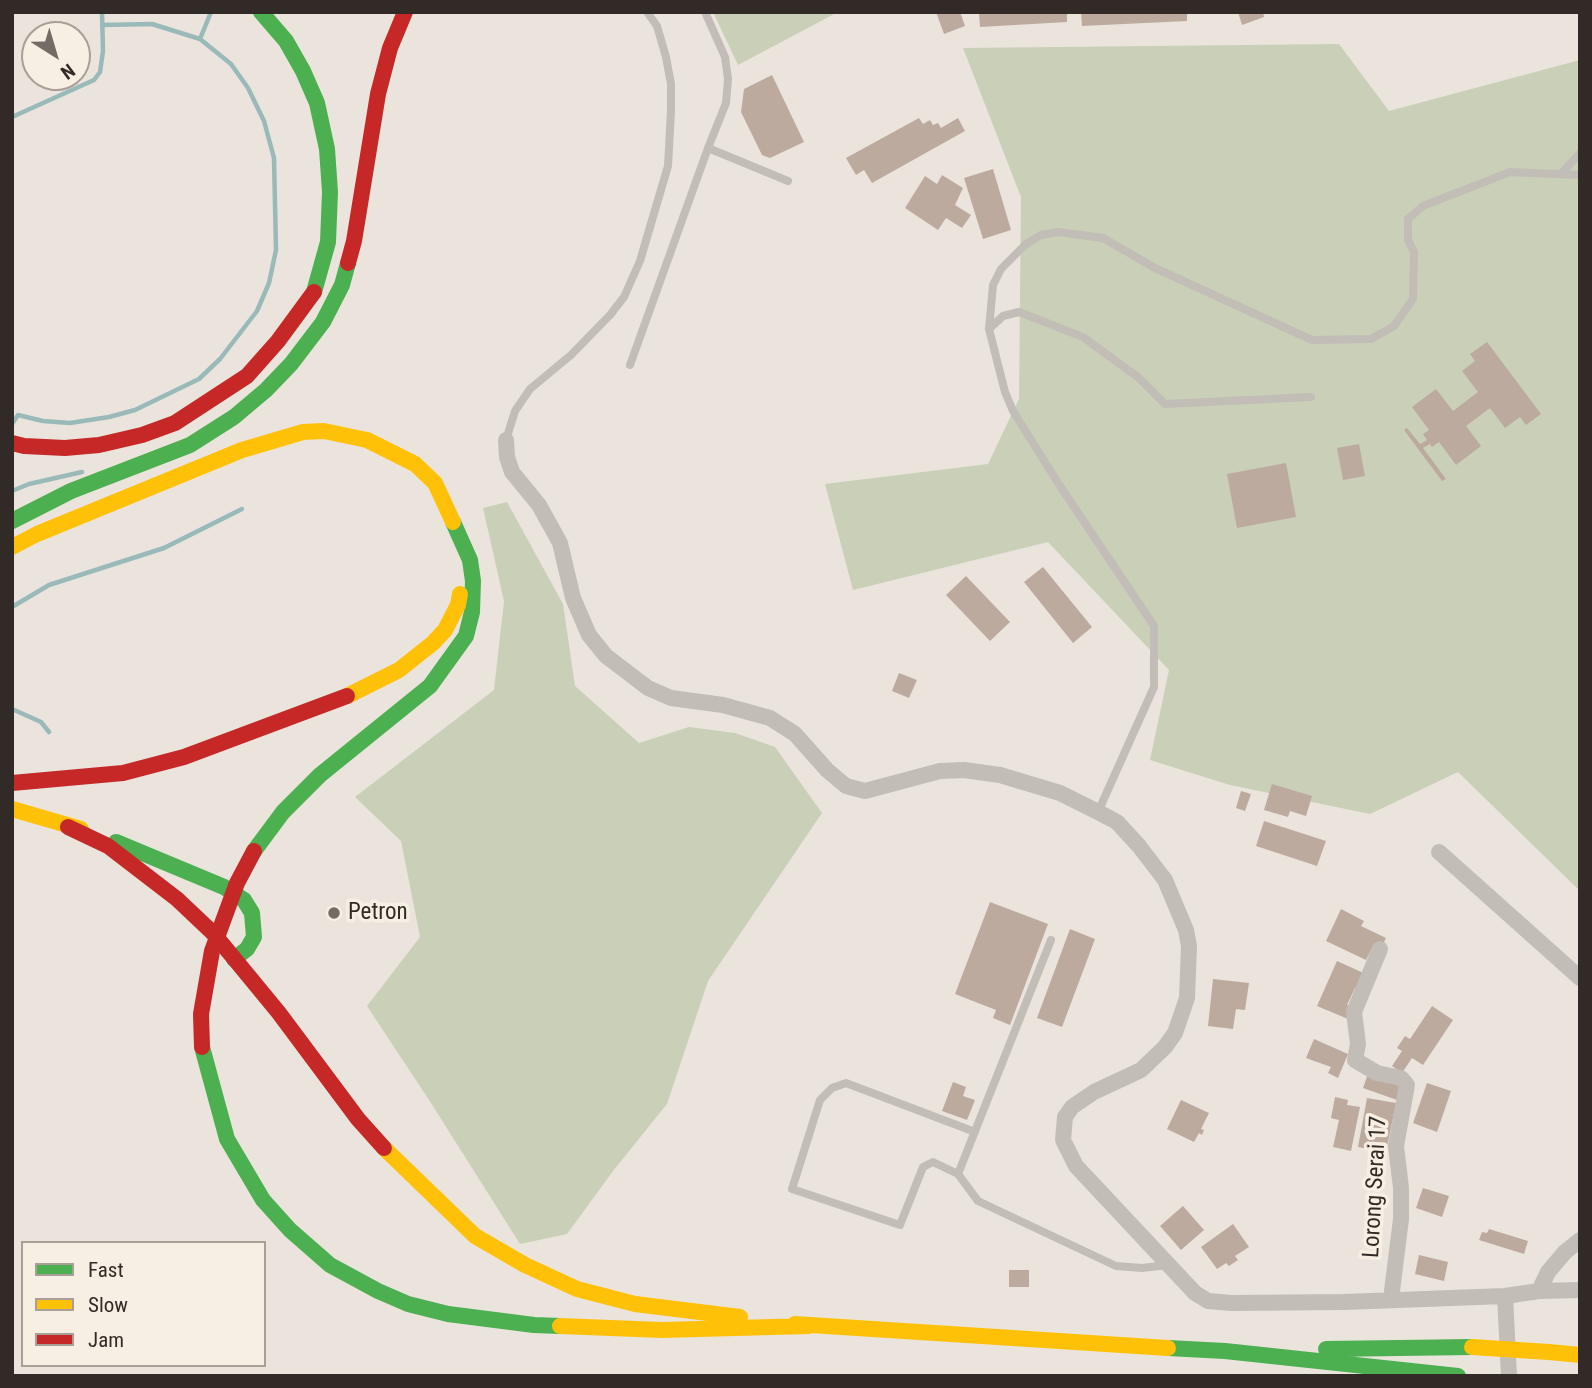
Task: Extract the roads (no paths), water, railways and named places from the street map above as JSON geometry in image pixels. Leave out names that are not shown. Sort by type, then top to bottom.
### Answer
[{"type":"main road","points":[[12,443],[65,448],[99,445],[142,435],[175,423],[247,376],[278,341],[314,292],[328,242],[330,192],[327,149],[317,103],[303,71],[286,41],[261,12]]},
{"type":"main road","points":[[12,521],[71,491],[190,445],[234,417],[266,390],[323,322],[342,285],[354,241],[378,94],[390,48],[405,12]]},
{"type":"main road","points":[[12,547],[37,534],[242,450],[303,432],[324,431],[367,440],[415,464],[435,484],[470,560],[473,581],[472,611],[466,636],[430,685],[320,775],[283,812],[254,850],[237,883],[212,951],[201,1014],[202,1047],[227,1139],[263,1200],[290,1230],[330,1265],[408,1304],[448,1314],[534,1325],[662,1331],[809,1326]]},
{"type":"main road","points":[[12,783],[123,773],[184,757],[362,690],[415,659],[445,630],[458,605],[470,560]]},
{"type":"main road","points":[[12,809],[68,827],[95,832],[224,887],[244,900],[252,913],[254,937],[247,949],[234,959]]},
{"type":"main road","points":[[68,827],[108,846],[177,899],[214,934],[279,1013],[358,1119],[396,1162],[475,1236],[525,1265],[577,1289],[635,1304],[809,1326],[1225,1350],[1458,1376]]},
{"type":"main road","points":[[1225,1350],[1472,1347],[1580,1355]]},
{"type":"street","points":[[506,440],[507,457],[512,472],[550,523],[559,543],[573,598],[589,635],[606,656],[648,688],[671,698],[723,705],[770,718],[796,734],[827,770],[846,786],[864,791],[940,771],[964,770],[1000,775],[1060,793],[1117,822],[1165,880],[1180,912],[1187,938],[1187,998],[1175,1033],[1165,1047],[1141,1070],[1094,1092],[1072,1107],[1065,1117],[1063,1140],[1076,1166],[1195,1293],[1208,1301],[1344,1302],[1505,1296],[1539,1291],[1580,1290]]},
{"type":"street","points":[[1439,852],[1580,978]]},
{"type":"street","name":"Lorong Serai 17","points":[[1380,949],[1354,1012],[1358,1044],[1355,1060],[1377,1073],[1401,1078],[1407,1085],[1396,1146],[1401,1188],[1401,1219],[1391,1299]]},
{"type":"street","points":[[1539,1291],[1548,1272],[1565,1252],[1580,1240]]},
{"type":"street","points":[[1505,1296],[1509,1376]]},
{"type":"lane","points":[[647,12],[657,26]]},
{"type":"lane","points":[[506,440],[515,411],[530,389],[570,355],[610,315],[624,297],[640,261],[668,166],[671,84],[654,12]]},
{"type":"lane","points":[[630,365],[726,103],[728,79],[725,57],[705,12]]},
{"type":"lane","points":[[708,148],[788,181]]},
{"type":"lane","points":[[1561,174],[1580,153]]},
{"type":"lane","points":[[1098,812],[1154,687],[1154,626],[1013,411],[1005,392],[989,329],[993,285],[1000,269],[1026,244],[1041,236],[1058,232],[1103,238],[1156,268],[1312,340],[1371,339],[1394,326],[1413,299],[1414,252],[1408,240],[1408,219],[1423,206],[1510,173],[1580,175]]},
{"type":"lane","points":[[989,329],[1003,316],[1019,312],[1083,337],[1139,378],[1165,404],[1311,397]]},
{"type":"lane","points":[[958,1174],[1051,940]]},
{"type":"lane","points":[[975,1132],[846,1083],[832,1088],[820,1100],[792,1189],[900,1225],[923,1167],[933,1163],[958,1174],[978,1201],[1116,1266],[1142,1268],[1168,1265]]},
{"type":"waterway","points":[[12,117],[94,80],[100,72],[103,51],[102,12]]},
{"type":"waterway","points":[[200,39],[211,12]]},
{"type":"waterway","points":[[12,424],[18,415],[43,421],[70,423],[109,417],[135,410],[199,379],[220,359],[257,311],[269,283],[276,250],[274,158],[264,121],[248,88],[231,64],[200,39],[152,24],[102,25]]},
{"type":"waterway","points":[[12,491],[29,484],[82,472]]},
{"type":"waterway","points":[[12,607],[49,585],[164,548],[242,509]]},
{"type":"waterway","points":[[12,709],[41,722],[49,732]]},
{"type":"place","name":"Petron","points":[[334,913]]}]
